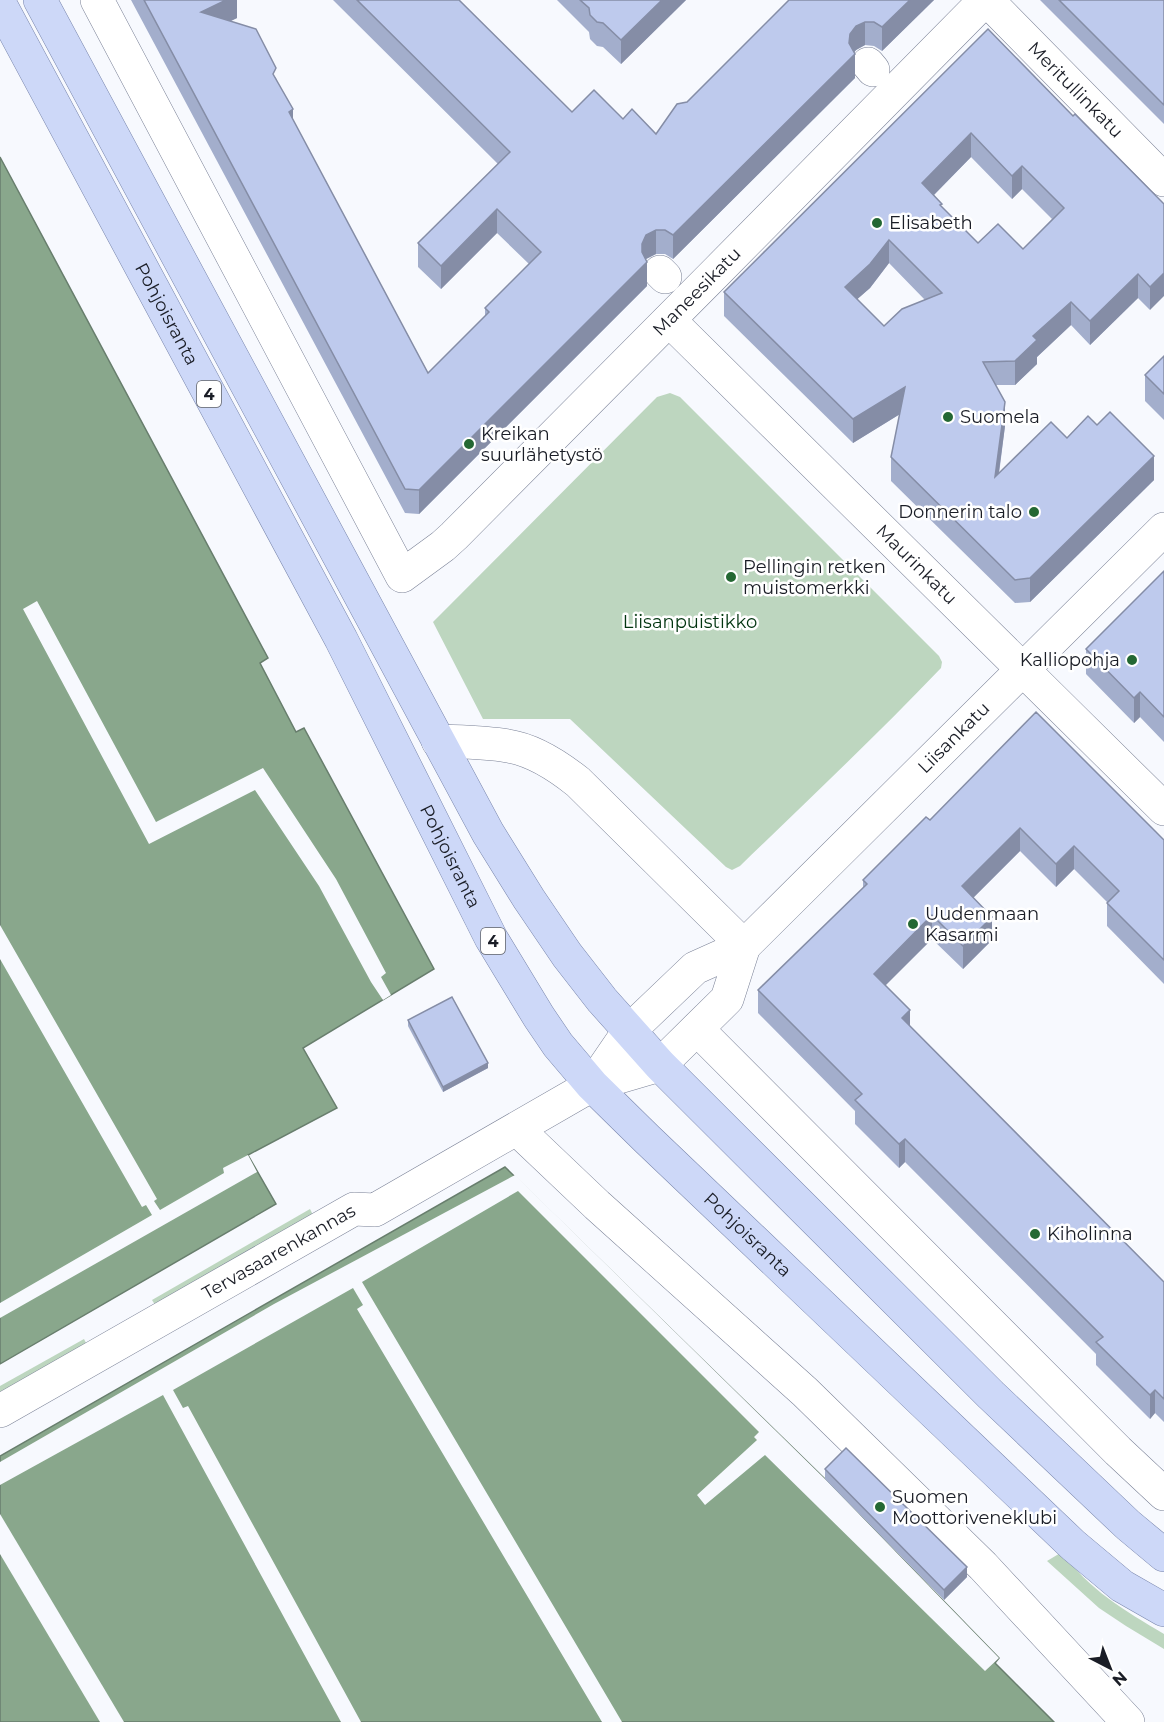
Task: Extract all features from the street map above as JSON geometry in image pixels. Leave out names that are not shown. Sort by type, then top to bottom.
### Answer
[{"type":"main road","name":"Pohjoisranta","points":[[40,0],[488,833],[529,899],[588,982],[660,1065],[991,1395],[1063,1465],[1163,1551]]},
{"type":"main road","name":"Pohjoisranta","points":[[0,4],[341,639],[491,938],[558,1045],[592,1085],[1073,1545],[1122,1586],[1164,1610]]},
{"type":"street","name":"Maneesikatu","points":[[97,0],[402,576],[443,546],[986,0]]},
{"type":"street","name":"Meritullinkatu","points":[[986,0],[1164,180]]},
{"type":"street","name":"Maurinkatu","points":[[669,320],[1164,809]]},
{"type":"street","name":"Liisankatu","points":[[592,1085],[629,1031],[695,968],[744,946],[1164,529]]},
{"type":"street","points":[[438,741],[509,746],[536,755],[557,766],[578,782],[744,946]]},
{"type":"street","name":"Liisankatu","points":[[592,1085],[660,1065],[727,999],[744,946]]},
{"type":"street","points":[[697,1029],[1118,1451],[1164,1494]]},
{"type":"street","name":"Tervasaarenkannas","points":[[0,1411],[354,1209],[375,1210],[592,1085]]},
{"type":"street","points":[[518,1129],[597,1205],[805,1392],[983,1566],[1128,1722]]},
{"type":"green space","name":"Liisanpuistikko","points":[[670,393],[680,397],[939,656],[942,662],[941,668],[867,743],[740,866],[732,870],[726,867],[570,719],[483,719],[433,622],[657,397]]},
{"type":"green space","points":[[310,1209],[314,1217],[157,1308],[152,1300]]},
{"type":"green space","points":[[84,1339],[89,1349],[0,1399],[0,1386]]},
{"type":"green space","points":[[1062,1552],[1096,1588],[1121,1608],[1164,1634],[1164,1649],[1099,1608],[1047,1561]]},
{"type":"shaded area","points":[[0,157],[268,658],[260,663],[296,732],[304,728],[434,969],[303,1048],[337,1108],[248,1155],[276,1204],[0,1364]]},
{"type":"shaded area","points":[[505,1167],[825,1479],[999,1658],[995,1663],[1054,1722],[0,1722],[0,1456]]},
{"type":"pier","points":[[37,601],[156,822],[263,768],[336,879],[386,973],[381,977],[391,995],[383,1000],[371,982],[319,886],[255,790],[149,844],[23,609]]},
{"type":"pier","points":[[0,925],[157,1199],[154,1201],[160,1210],[224,1173],[223,1168],[248,1155],[257,1172],[0,1318],[0,1303],[152,1215],[146,1205],[142,1207],[0,959]]},
{"type":"pier","points":[[515,1175],[825,1479],[999,1658],[985,1671],[765,1455],[705,1505],[697,1495],[757,1440],[754,1437],[759,1432],[518,1191],[362,1282],[622,1722],[602,1722],[357,1309],[363,1305],[353,1288],[173,1390],[183,1408],[188,1406],[361,1722],[341,1722],[163,1395],[0,1485],[0,1462],[274,1304]]},
{"type":"pier","points":[[0,1514],[124,1722],[100,1722],[0,1554]]},
{"type":"building","points":[[144,0],[226,0],[201,12],[256,29],[276,68],[273,74],[293,109],[289,112],[428,373],[489,312],[485,308],[541,252],[497,209],[441,266],[418,243],[510,152],[357,0],[459,0],[572,112],[594,90],[623,119],[632,109],[656,134],[677,104],[687,102],[789,0],[910,0],[882,27],[874,22],[865,22],[856,26],[850,34],[849,43],[855,54],[673,235],[665,230],[656,230],[646,235],[642,244],[642,252],[647,262],[419,490],[405,489]]},
{"type":"building","points":[[580,0],[662,0],[621,40],[603,23],[597,22],[590,15],[589,8]]},
{"type":"building","points":[[1059,0],[1164,0],[1164,105]]},
{"type":"building","points":[[988,29],[1164,204],[1164,273],[1150,287],[1138,274],[1090,321],[1071,302],[1033,336],[1037,340],[1015,361],[983,362],[1005,402],[995,477],[1051,422],[1067,438],[1088,416],[1097,425],[1110,412],[1154,456],[1030,578],[1015,580],[891,457],[905,387],[853,419],[724,292]],"holes":[[[971,133],[1012,176],[1022,166],[1064,208],[1023,249],[998,224],[978,243],[940,205],[942,204],[922,183]],[[889,240],[942,293],[902,309],[884,326],[845,287],[870,264]]]},
{"type":"building","points":[[1164,356],[1164,394],[1145,375]]},
{"type":"building","name":"Kalliopohja","points":[[1164,571],[1164,717],[1140,692],[1134,698],[1086,649]]},
{"type":"building","points":[[1036,712],[1164,840],[1164,960],[1107,903],[1119,891],[1074,846],[1056,864],[1020,828],[962,886],[992,917],[963,946],[932,915],[874,974],[910,1010],[902,1018],[1164,1282],[1164,1399],[1155,1390],[1150,1395],[1096,1342],[1103,1337],[905,1139],[899,1144],[855,1100],[862,1094],[758,990],[867,884],[863,880],[926,817],[930,820]]},
{"type":"building","points":[[452,997],[488,1063],[443,1087],[408,1020]]},
{"type":"building","name":"Suomen Moottoriveneklubi","points":[[846,1448],[967,1567],[944,1590],[825,1469]]},
{"type":"place","name":"Elisabeth","points":[[877,223]]},
{"type":"place","name":"Suomela","points":[[948,417]]},
{"type":"place","name":"Kreikan suurlähetystö","points":[[469,444]]},
{"type":"place","name":"Donnerin talo","points":[[1034,512]]},
{"type":"place","name":"Pellingin retken muistomerkki","points":[[731,577]]},
{"type":"place","name":"Kalliopohja","points":[[1132,660]]},
{"type":"place","name":"Uudenmaan Kasarmi","points":[[913,924]]},
{"type":"place","name":"Kiholinna","points":[[1035,1234]]},
{"type":"place","name":"Suomen Moottoriveneklubi","points":[[880,1507]]}]
